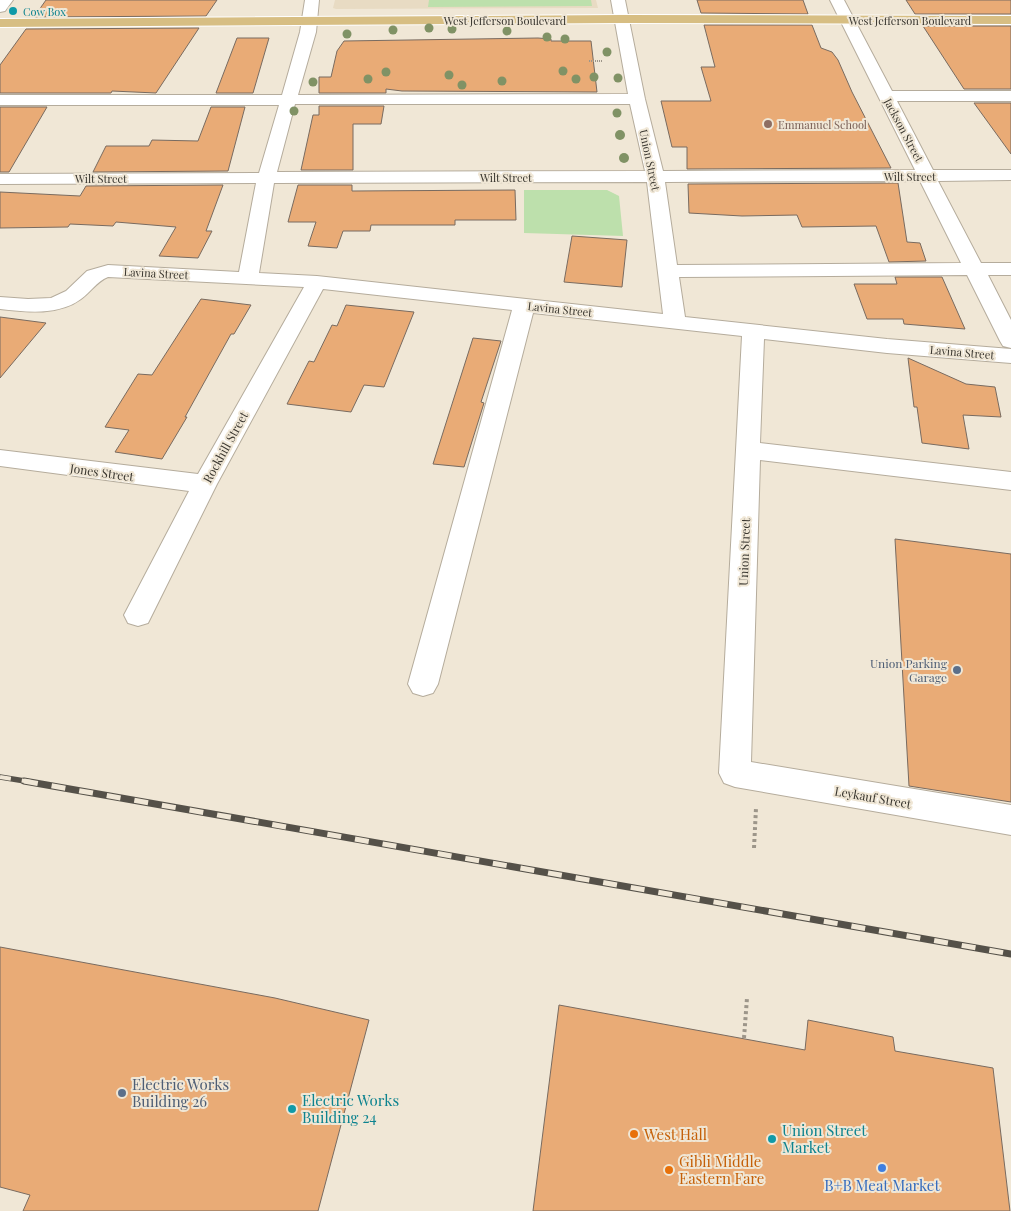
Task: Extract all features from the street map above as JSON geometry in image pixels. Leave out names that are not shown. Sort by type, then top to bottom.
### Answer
[{"type":"main road","name":"West Jefferson Boulevard","points":[[0,23],[622,19],[1011,20]]},
{"type":"street","points":[[0,8],[6,0]]},
{"type":"street","points":[[248,278],[266,178],[308,32],[312,0]]},
{"type":"street","name":"Union Street","points":[[618,0],[637,99],[655,176],[675,322]]},
{"type":"street","name":"Jackson Street","points":[[837,0],[1011,341]]},
{"type":"street","points":[[886,96],[1011,96]]},
{"type":"street","points":[[0,100],[637,99]]},
{"type":"street","name":"Wilt Street","points":[[0,179],[1011,175]]},
{"type":"street","points":[[669,271],[1011,269]]},
{"type":"street","name":"Lavina Street","points":[[0,302],[29,306],[47,305],[73,294],[93,274],[108,271],[248,278],[317,282],[887,346],[1011,356]]},
{"type":"street","name":"Rockhill Street","points":[[138,615],[205,484],[317,282]]},
{"type":"street","points":[[423,684],[524,305]]},
{"type":"street","name":"Union Street","points":[[747,775],[748,450],[753,331]]},
{"type":"street","points":[[748,450],[1011,481]]},
{"type":"street","name":"Jones Street","points":[[0,458],[205,484]]},
{"type":"street","name":"Leykauf Street","points":[[747,775],[1011,820]]},
{"type":"path","points":[[589,61],[599,61]]},
{"type":"path","points":[[747,775],[754,848]]},
{"type":"path","points":[[744,1038],[747,998]]},
{"type":"shaded area","points":[[335,0],[596,0],[598,8],[336,9],[333,8]]},
{"type":"green space","points":[[429,0],[591,0],[592,6],[428,7]]},
{"type":"green space","points":[[524,190],[607,190],[619,196],[623,236],[524,233]]},
{"type":"building","points":[[46,0],[217,0],[206,16],[34,17]]},
{"type":"building","points":[[697,0],[803,0],[808,14],[701,13]]},
{"type":"building","points":[[906,0],[1011,0],[1011,14],[915,14]]},
{"type":"building","points":[[704,25],[812,25],[821,48],[832,52],[838,60],[852,92],[891,168],[687,169],[687,147],[672,147],[661,101],[711,101],[701,67],[715,67]]},
{"type":"building","points":[[923,26],[1011,26],[1011,89],[964,89]]},
{"type":"building","points":[[199,28],[156,93],[112,91],[111,93],[0,93],[0,65],[26,29]]},
{"type":"building","points":[[237,38],[269,38],[253,93],[216,93]]},
{"type":"building","points":[[551,39],[551,41],[591,41],[597,92],[402,91],[386,89],[386,93],[319,93],[319,77],[331,77],[337,51],[344,41]]},
{"type":"building","points":[[974,103],[1011,103],[1011,154]]},
{"type":"building","points":[[319,106],[384,106],[381,124],[353,124],[353,170],[301,170],[313,115],[319,115]]},
{"type":"building","points":[[0,107],[47,107],[9,172],[0,172]]},
{"type":"building","points":[[211,107],[245,107],[228,171],[93,172],[106,146],[149,146],[152,140],[198,141]]},
{"type":"building","points":[[898,183],[907,242],[920,243],[926,261],[889,262],[876,226],[802,227],[797,215],[742,216],[689,213],[688,184]]},
{"type":"building","points":[[223,185],[206,231],[212,231],[198,258],[159,256],[176,227],[116,222],[113,226],[70,224],[68,227],[0,228],[0,192],[80,196],[86,186]]},
{"type":"building","points":[[298,185],[352,185],[352,191],[515,190],[516,220],[455,220],[455,225],[371,225],[370,231],[343,231],[337,248],[308,246],[316,222],[288,222]]},
{"type":"building","points":[[572,236],[627,240],[622,287],[564,282]]},
{"type":"building","points":[[895,277],[942,277],[965,329],[904,324],[903,319],[867,319],[854,284],[897,284]]},
{"type":"building","points":[[201,299],[251,305],[234,334],[231,334],[185,417],[187,417],[162,459],[115,452],[129,430],[105,427],[138,374],[152,375]]},
{"type":"building","points":[[346,305],[414,312],[384,387],[364,385],[351,412],[287,404],[309,361],[314,362],[332,325],[337,326]]},
{"type":"building","points":[[0,317],[46,323],[0,378]]},
{"type":"building","points":[[473,338],[501,341],[481,402],[484,403],[464,467],[433,464]]},
{"type":"building","points":[[908,358],[966,384],[995,387],[1001,417],[963,415],[969,449],[922,443],[917,407],[914,407]]},
{"type":"building","name":"Union Parking Garage","points":[[895,539],[1011,554],[1011,802],[909,786]]},
{"type":"building","name":"Electric Works Building 26","points":[[0,947],[275,998],[369,1020],[318,1211],[23,1211],[30,1195],[0,1187]]},
{"type":"building","name":"Union Street Market","points":[[559,1005],[805,1050],[808,1020],[893,1037],[895,1051],[993,1068],[1010,1211],[533,1211]]},
{"type":"railway","points":[[0,777],[31,782]]},
{"type":"railway","points":[[24,781],[1011,954]]},
{"type":"place","name":"Cow Box","points":[[13,11]]},
{"type":"place","name":"Emmanuel School","points":[[768,124]]},
{"type":"place","name":"Union Parking Garage","points":[[957,670]]},
{"type":"place","name":"Electric Works Building 26","points":[[122,1093]]},
{"type":"place","name":"Electric Works Building 24","points":[[292,1109]]},
{"type":"place","name":"West Hall","points":[[634,1134]]},
{"type":"place","name":"Union Street Market","points":[[772,1139]]},
{"type":"place","name":"B+B Meat Market","points":[[882,1168]]},
{"type":"place","name":"Gibli Middle Eastern Fare","points":[[669,1170]]}]
